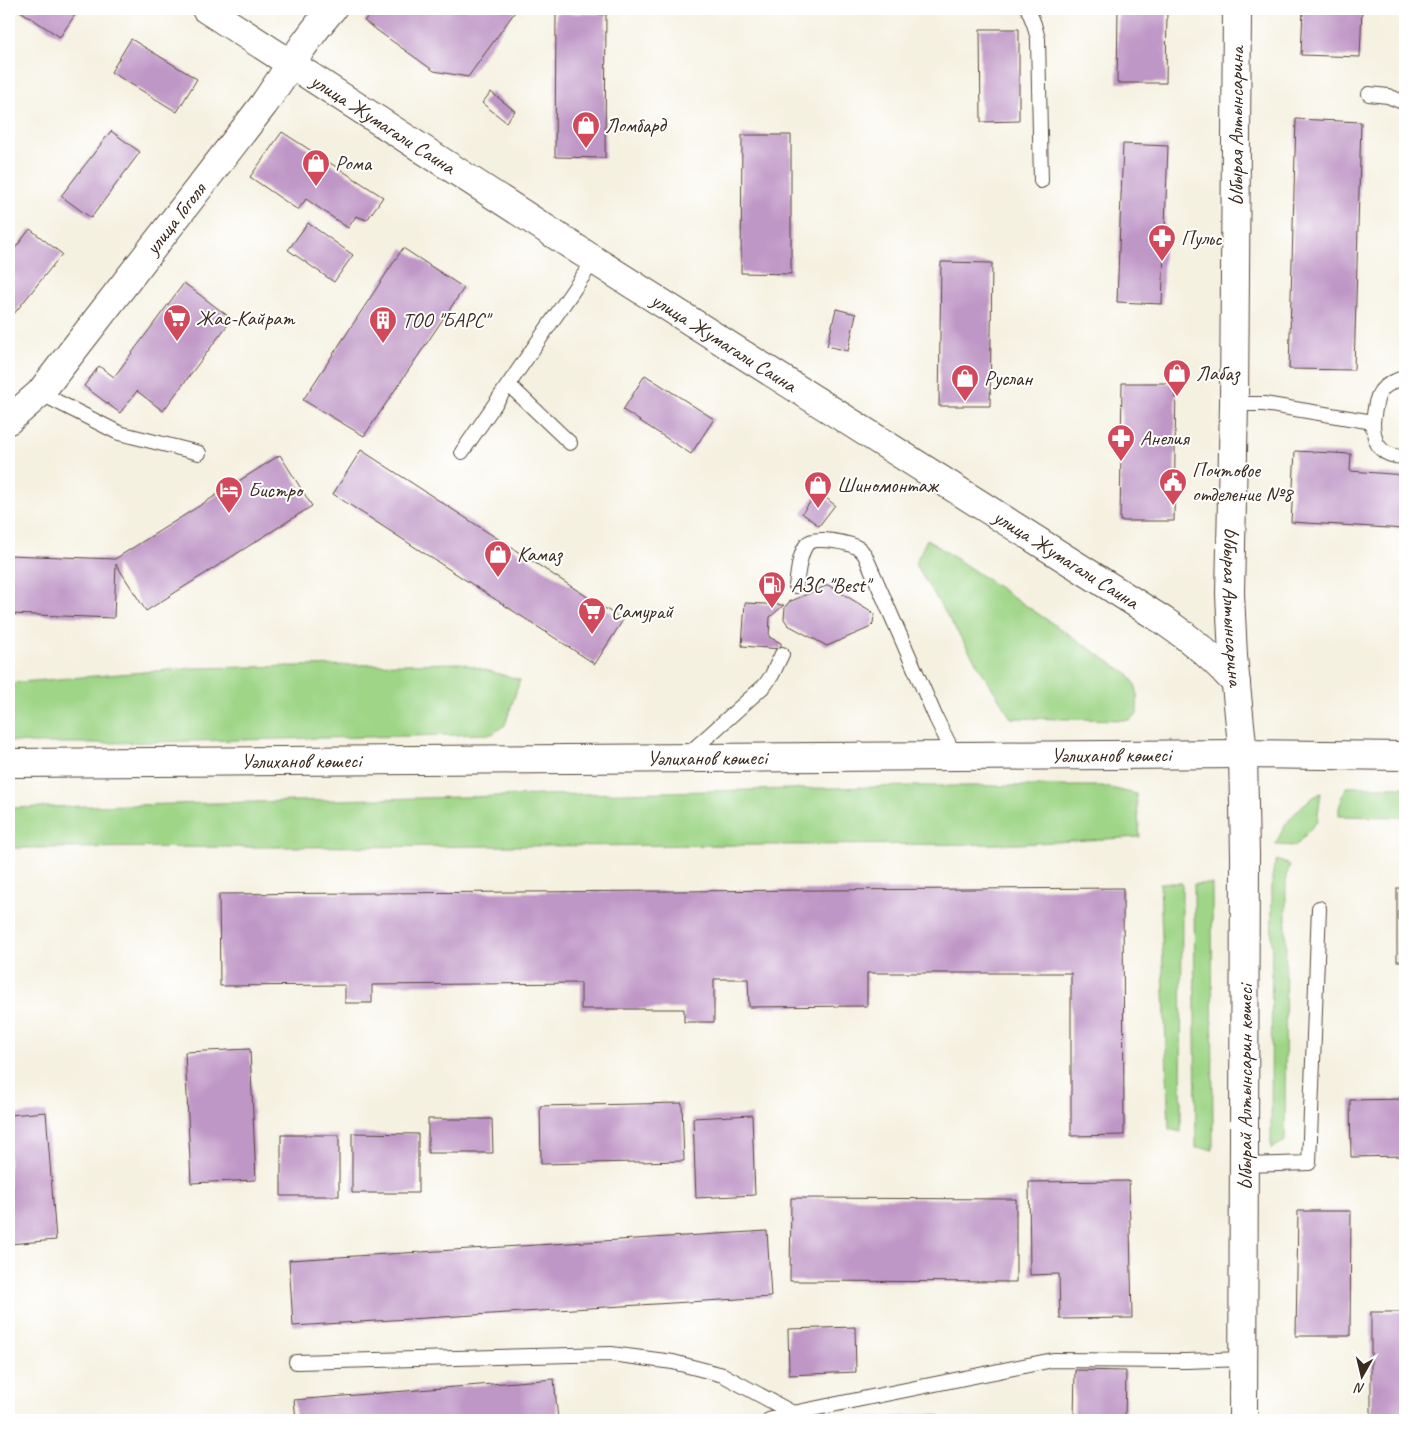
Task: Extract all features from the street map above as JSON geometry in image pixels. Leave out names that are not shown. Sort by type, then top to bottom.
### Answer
[{"type":"main road","name":"улица Жумагали Саина","points":[[206,9],[594,260],[1164,621],[1200,646],[1236,683]]},
{"type":"main road","name":"улица Гоголя","points":[[9,420],[40,394],[252,120],[292,65],[313,31],[332,9]]},
{"type":"main road","name":"Ыбырая Алтынсарина","points":[[1236,9],[1234,404],[1230,594],[1233,656],[1243,754]]},
{"type":"main road","name":"Уәлиханов көшесі","points":[[9,763],[1243,754],[1405,756]]},
{"type":"main road","name":"Ыбырай Алтынсарин көшесі","points":[[1243,754],[1245,855],[1243,1420]]},
{"type":"lane","points":[[1028,9],[1038,40],[1041,181]]},
{"type":"lane","points":[[1369,94],[1388,96],[1405,103]]},
{"type":"lane","points":[[462,452],[594,260]]},
{"type":"lane","points":[[1405,377],[1380,391],[1377,396],[1373,422],[1373,433],[1379,448],[1398,457],[1405,457]]},
{"type":"lane","points":[[508,386],[570,443]]},
{"type":"lane","points":[[40,394],[119,434],[199,454]]},
{"type":"lane","points":[[1234,404],[1264,404],[1373,422]]},
{"type":"lane","points":[[796,586],[801,559],[809,542],[819,540],[847,544],[860,549],[865,554],[936,718],[955,756]]},
{"type":"lane","points":[[683,758],[765,684],[782,654]]},
{"type":"lane","points":[[1245,1165],[1309,1163],[1319,908]]},
{"type":"lane","points":[[296,1362],[610,1354],[673,1362],[724,1374],[793,1413]]},
{"type":"lane","points":[[769,1420],[793,1413],[1053,1360],[1186,1361],[1243,1359]]},
{"type":"green space","points":[[927,539],[1129,675],[1135,684],[1137,714],[1129,720],[1011,718],[915,564]]},
{"type":"green space","points":[[461,663],[520,680],[505,725],[492,734],[109,743],[32,743],[9,741],[9,683],[193,668]]},
{"type":"green space","points":[[913,786],[1102,786],[1136,794],[1140,837],[1019,844],[9,848],[9,808]]},
{"type":"green space","points":[[1346,787],[1405,787],[1405,817],[1339,816],[1339,808]]},
{"type":"green space","points":[[1321,793],[1317,821],[1296,846],[1276,845],[1283,829],[1294,814]]},
{"type":"green space","points":[[1277,860],[1290,865],[1286,876],[1285,1141],[1271,1149],[1272,878]]},
{"type":"green space","points":[[1160,883],[1182,883],[1181,1132],[1169,1129]]},
{"type":"green space","points":[[1194,884],[1212,884],[1213,1149],[1196,1148]]},
{"type":"building","points":[[17,9],[79,9],[60,37]]},
{"type":"building","points":[[374,9],[517,9],[468,77],[434,71],[364,21]]},
{"type":"building","points":[[1118,9],[1167,9],[1166,83],[1117,83]]},
{"type":"building","points":[[1303,9],[1362,9],[1360,57],[1301,55]]},
{"type":"building","points":[[556,13],[606,14],[605,158],[555,157]]},
{"type":"building","points":[[980,29],[1019,29],[1019,121],[981,122]]},
{"type":"building","points":[[131,39],[197,79],[177,112],[111,72]]},
{"type":"building","points":[[491,92],[515,111],[506,122],[482,103]]},
{"type":"building","points":[[1296,119],[1361,122],[1354,370],[1289,369]]},
{"type":"building","points":[[111,131],[140,152],[91,218],[61,196]]},
{"type":"building","name":"Рома","points":[[282,132],[383,197],[367,220],[356,216],[348,228],[306,199],[298,210],[250,177]]},
{"type":"building","points":[[742,135],[791,135],[791,274],[741,273]]},
{"type":"building","points":[[1123,144],[1168,146],[1162,304],[1117,302]]},
{"type":"building","points":[[308,223],[353,255],[334,282],[288,250]]},
{"type":"building","points":[[30,229],[62,254],[9,320],[9,256]]},
{"type":"building","name":"ТОО \"БАРС\"","points":[[403,248],[464,288],[364,436],[303,400]]},
{"type":"building","points":[[941,262],[992,263],[990,406],[939,406]]},
{"type":"building","name":"Жас-Кайрат","points":[[184,283],[232,319],[163,411],[137,391],[120,413],[84,386],[99,366],[114,377]]},
{"type":"building","points":[[836,309],[856,314],[848,351],[827,346]]},
{"type":"building","points":[[645,375],[714,419],[691,454],[623,410]]},
{"type":"building","points":[[1122,383],[1176,383],[1174,521],[1120,521]]},
{"type":"building","points":[[361,450],[623,620],[595,664],[333,494]]},
{"type":"building","points":[[1295,451],[1351,454],[1350,471],[1405,475],[1405,529],[1291,522]]},
{"type":"building","points":[[280,455],[312,506],[146,611],[116,564],[114,618],[9,614],[9,555],[115,559]]},
{"type":"building","name":"Шиномонтаж","points":[[818,492],[835,505],[819,526],[802,513]]},
{"type":"building","points":[[828,585],[874,614],[873,624],[869,628],[827,646],[788,625],[784,619],[785,607],[789,602]]},
{"type":"building","points":[[745,603],[784,605],[770,617],[769,637],[781,643],[781,649],[742,646]]},
{"type":"building","points":[[1123,888],[1124,1135],[1071,1136],[1071,973],[867,973],[867,1006],[749,1007],[748,979],[714,979],[714,1022],[684,1022],[684,1009],[581,1009],[581,983],[372,985],[372,1003],[345,1003],[345,985],[220,986],[219,894]]},
{"type":"building","points":[[1397,888],[1405,888],[1405,961],[1397,961]]},
{"type":"building","points":[[250,1049],[256,1180],[191,1183],[185,1052]]},
{"type":"building","points":[[1405,1099],[1405,1156],[1351,1157],[1350,1100]]},
{"type":"building","points":[[682,1103],[684,1161],[541,1164],[540,1106]]},
{"type":"building","points":[[46,1112],[56,1240],[9,1244],[9,1115]]},
{"type":"building","points":[[752,1115],[755,1195],[696,1198],[693,1118]]},
{"type":"building","points":[[428,1119],[492,1119],[493,1153],[428,1153]]},
{"type":"building","points":[[352,1133],[418,1134],[418,1193],[352,1193]]},
{"type":"building","points":[[281,1135],[339,1135],[339,1196],[281,1196]]},
{"type":"building","points":[[1129,1181],[1132,1318],[1060,1319],[1059,1274],[1030,1275],[1029,1182]]},
{"type":"building","points":[[791,1198],[1016,1199],[1016,1282],[790,1281]]},
{"type":"building","points":[[1298,1211],[1351,1211],[1350,1336],[1296,1336]]},
{"type":"building","points":[[767,1231],[771,1297],[293,1326],[289,1260]]},
{"type":"building","points":[[1371,1312],[1405,1312],[1405,1420],[1371,1420]]},
{"type":"building","points":[[855,1327],[856,1372],[789,1375],[788,1329]]},
{"type":"building","points":[[1075,1370],[1126,1371],[1125,1420],[1074,1420]]},
{"type":"building","points":[[554,1379],[558,1420],[296,1420],[294,1400]]},
{"type":"building","points":[[937,1414],[938,1420],[850,1420],[850,1419]]},
{"type":"place","name":"Ломбард","points":[[586,149]]},
{"type":"place","name":"Рома","points":[[316,187]]},
{"type":"place","name":"Пульс","points":[[1162,262]]},
{"type":"place","name":"Жас-Кайрат","points":[[177,342]]},
{"type":"place","name":"ТОО \"БАРС\"","points":[[383,344]]},
{"type":"place","name":"Лабаз","points":[[1177,397]]},
{"type":"place","name":"Руслан","points":[[965,402]]},
{"type":"place","name":"Анелия","points":[[1121,462]]},
{"type":"place","name":"Почтовое отделение №8","points":[[1173,506]]},
{"type":"place","name":"Шиномонтаж","points":[[818,509]]},
{"type":"place","name":"Бистро","points":[[229,514]]},
{"type":"place","name":"Камаз","points":[[498,578]]},
{"type":"place","name":"АЗС \"Best\"","points":[[772,609]]},
{"type":"place","name":"Самурай","points":[[592,635]]}]
